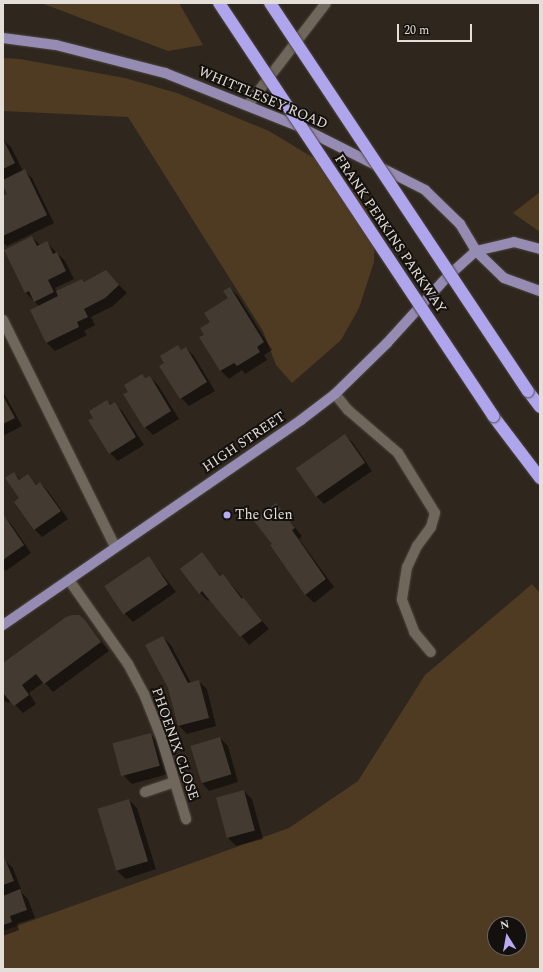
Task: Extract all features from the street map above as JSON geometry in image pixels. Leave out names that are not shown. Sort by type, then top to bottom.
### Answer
[{"type":"highway","name":"FRANK PERKINS PARKWAY","points":[[219,3],[493,416],[540,478]]},
{"type":"highway","name":"FRANK PERKINS PARKWAY","points":[[270,3],[540,407]]},
{"type":"main road","name":"WHITTLESEY ROAD","points":[[3,38],[56,45],[117,59],[164,73],[300,127],[425,190],[460,224],[476,252],[504,278],[540,292]]},
{"type":"main road","points":[[476,252],[514,242],[540,250]]},
{"type":"main road","name":"HIGH STREET","points":[[3,625],[69,580],[115,546],[301,420],[335,394],[387,343],[447,277],[476,252]]},
{"type":"street","points":[[248,106],[326,3]]},
{"type":"street","points":[[3,320],[115,546]]},
{"type":"street","points":[[335,394],[348,410],[398,453],[435,513],[431,527],[417,546],[407,567],[402,600],[414,632],[431,652]]},
{"type":"street","name":"PHOENIX CLOSE","points":[[69,580],[128,664],[144,694],[161,737],[186,819]]},
{"type":"street","points":[[144,792],[174,782]]},
{"type":"shaded area","points":[[41,3],[179,3],[203,45],[168,51]]},
{"type":"shaded area","points":[[3,58],[20,59],[125,78],[177,93],[269,131],[322,163],[358,194],[375,226],[374,262],[359,308],[341,340],[292,383],[276,365],[263,331],[128,117],[3,111]]},
{"type":"shaded area","points":[[540,192],[540,232],[513,213]]},
{"type":"shaded area","points":[[532,584],[540,593],[540,969],[3,969],[3,931],[289,828],[358,781],[425,675]]},
{"type":"building","points":[[3,139],[15,163],[3,169]]},
{"type":"building","points":[[25,169],[47,215],[3,236],[3,196],[7,194],[3,185],[3,180]]},
{"type":"building","points":[[32,236],[37,246],[47,241],[53,254],[57,252],[66,271],[48,280],[54,292],[34,302],[29,291],[25,293],[4,250]]},
{"type":"building","points":[[106,270],[119,285],[105,298],[84,309],[88,317],[77,322],[79,327],[46,343],[30,310],[58,296],[56,291],[82,279],[84,282]]},
{"type":"building","points":[[230,287],[264,342],[257,347],[260,352],[237,366],[234,363],[220,371],[199,337],[204,335],[200,328],[210,322],[204,313],[228,298],[223,291]]},
{"type":"building","points":[[178,345],[181,350],[186,347],[207,382],[180,399],[159,366],[164,363],[160,356]]},
{"type":"building","points":[[142,374],[145,378],[150,376],[171,411],[144,428],[123,394],[128,392],[124,385]]},
{"type":"building","points":[[3,396],[15,418],[3,424]]},
{"type":"building","points":[[107,400],[110,405],[115,402],[136,437],[109,454],[88,420],[93,418],[89,411]]},
{"type":"building","points":[[345,434],[365,463],[316,497],[296,468]]},
{"type":"building","points":[[14,472],[19,480],[28,474],[36,485],[40,482],[61,511],[34,530],[14,502],[19,498],[5,478]]},
{"type":"building","points":[[276,503],[295,528],[292,530],[326,579],[305,595],[270,545],[272,544],[253,520]]},
{"type":"building","points":[[3,514],[24,545],[3,560]]},
{"type":"building","points":[[202,552],[220,576],[223,574],[242,599],[243,597],[262,621],[240,637],[202,591],[199,594],[180,569]]},
{"type":"building","points":[[149,556],[168,584],[123,614],[104,586]]},
{"type":"building","points":[[79,615],[84,619],[101,642],[44,684],[36,674],[22,685],[29,695],[14,706],[3,693],[3,663],[66,617]]},
{"type":"building","points":[[163,636],[188,683],[199,680],[209,718],[178,726],[168,688],[145,645]]},
{"type":"building","points":[[151,733],[160,766],[121,776],[112,743]]},
{"type":"building","points":[[220,737],[231,774],[202,783],[190,746]]},
{"type":"building","points":[[244,790],[255,831],[227,838],[216,798]]},
{"type":"building","points":[[129,799],[148,861],[116,871],[97,809]]},
{"type":"building","points":[[5,859],[14,881],[3,885],[3,860]]},
{"type":"building","points":[[20,889],[27,910],[10,916],[12,922],[3,925],[3,896]]},
{"type":"place","name":"The Glen","points":[[227,515]]}]
